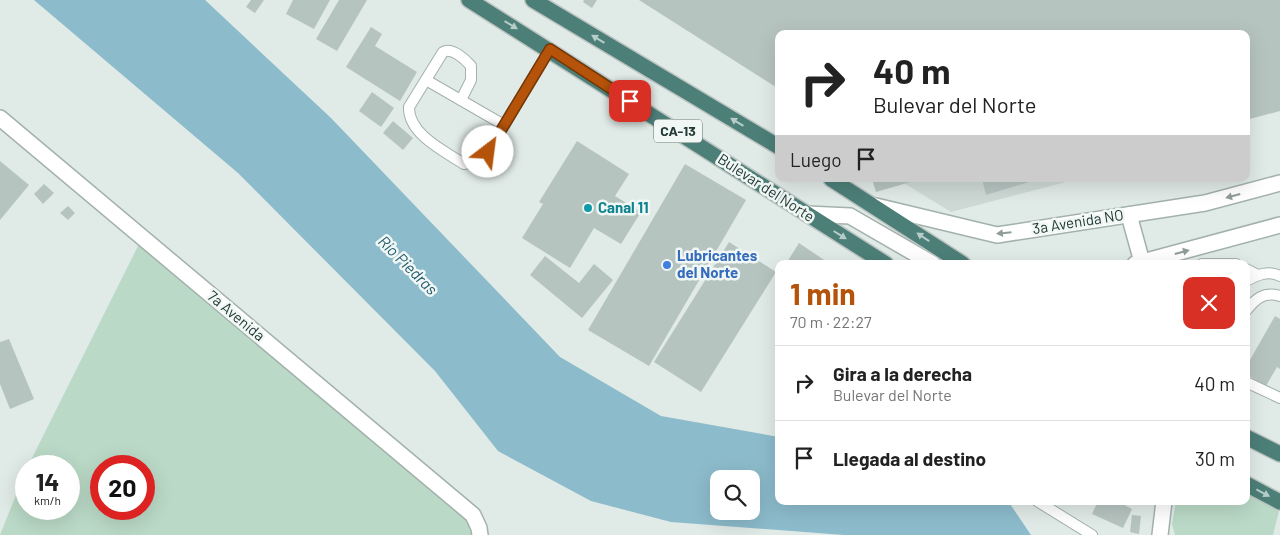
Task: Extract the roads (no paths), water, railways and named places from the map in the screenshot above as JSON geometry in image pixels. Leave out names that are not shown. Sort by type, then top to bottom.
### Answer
[{"type":"highway","name":"Bulevar del Norte","points":[[469,0],[550,49],[880,260]]},
{"type":"highway","name":"CA-13","points":[[533,0],[775,145]]},
{"type":"highway","points":[[836,182],[876,206],[957,260]]},
{"type":"highway","points":[[1250,439],[1280,454]]},
{"type":"highway","points":[[1250,486],[1280,502]]},
{"type":"street","name":"7a Avenida","points":[[0,118],[473,515],[480,535]]},
{"type":"street","name":"3a Avenida NO","points":[[876,206],[997,235],[1205,203],[1280,183]]},
{"type":"street","points":[[807,214],[850,216],[926,260]]},
{"type":"street","points":[[1129,215],[1138,260]]},
{"type":"street","points":[[1150,260],[1280,226]]},
{"type":"street","points":[[1160,535],[1164,505]]},
{"type":"lane","points":[[461,100],[471,80],[471,66],[451,50],[443,52],[409,107],[408,117],[415,128],[441,149],[464,164],[480,161],[488,152],[550,49]]},
{"type":"lane","points":[[426,80],[504,125]]},
{"type":"lane","points":[[1250,271],[1258,275]]},
{"type":"lane","points":[[1250,279],[1258,275],[1274,273],[1280,276]]},
{"type":"lane","points":[[1250,307],[1261,296],[1271,293],[1280,296]]},
{"type":"lane","points":[[1250,384],[1280,398]]},
{"type":"lane","points":[[1043,505],[1092,535]]},
{"type":"water","name":"Río Piedras","points":[[34,0],[205,0],[331,118],[560,357],[661,416],[775,436],[775,505],[1011,505],[1031,535],[844,535],[671,522],[591,501],[498,451],[435,371],[238,173]]},
{"type":"place","name":"Canal 11","points":[[588,208]]},
{"type":"place","name":"Lubricantes del Norte","points":[[667,265]]}]
